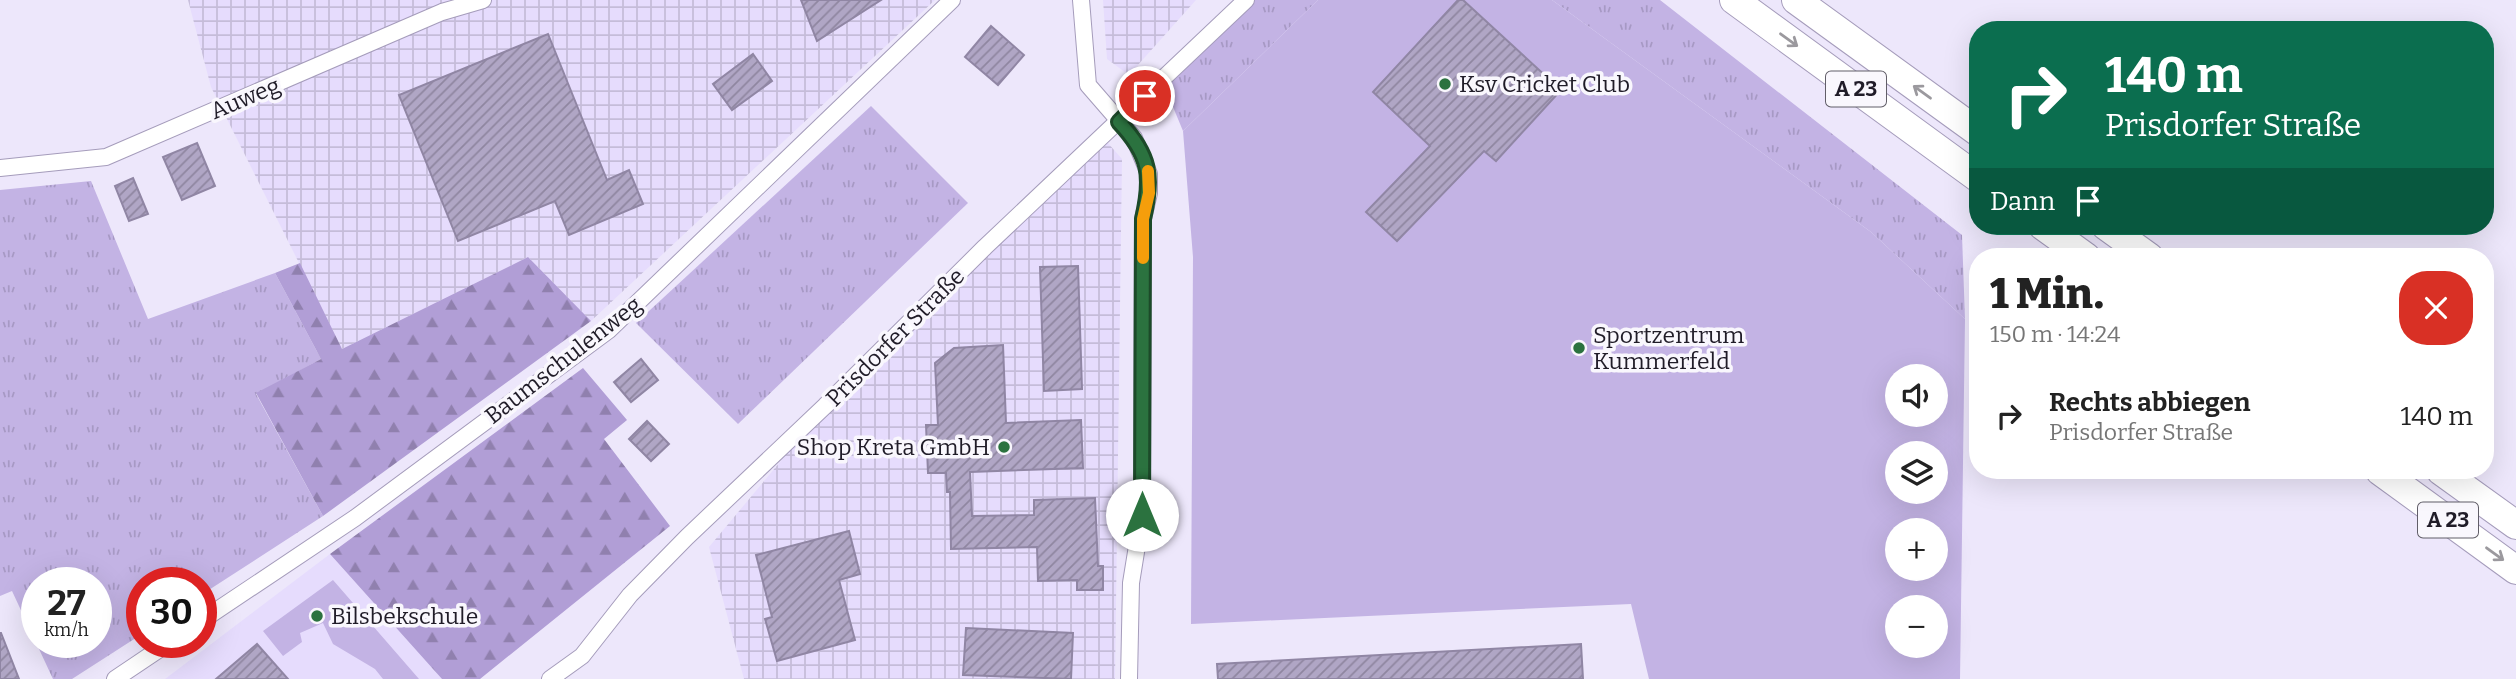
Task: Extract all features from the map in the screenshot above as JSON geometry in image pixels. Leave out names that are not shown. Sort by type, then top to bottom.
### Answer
[{"type":"highway","name":"A 23","points":[[1734,0],[1969,171]]},
{"type":"highway","name":"A 23","points":[[1796,0],[1969,125]]},
{"type":"highway","points":[[2055,235],[2074,248]]},
{"type":"highway","points":[[2118,235],[2137,248]]},
{"type":"highway","name":"A 23","points":[[2391,479],[2516,570]]},
{"type":"highway","name":"A 23","points":[[2452,479],[2516,525]]},
{"type":"street","name":"Auweg","points":[[0,168],[106,158],[442,12],[483,0]]},
{"type":"street","name":"Baumschulenweg","points":[[217,610],[355,518],[609,330],[952,0]]},
{"type":"street","points":[[1081,0],[1088,85],[1134,138],[1149,174],[1149,193],[1143,219],[1142,515],[1131,583],[1129,679]]},
{"type":"street","name":"Prisdorfer Straße","points":[[550,679],[582,656],[630,594],[687,537],[825,406],[985,247],[1246,0]]},
{"type":"street","points":[[115,679],[146,658]]},
{"type":"shaded area","points":[[188,0],[935,0],[591,321],[528,257],[342,349],[211,87]]},
{"type":"shaded area","points":[[1103,0],[1196,0],[1129,75],[1107,59]]},
{"type":"shaded area","points":[[1100,134],[1122,159],[1115,679],[744,679],[709,547],[826,407]]},
{"type":"shaded area","name":"Bilsbekschule","points":[[330,554],[442,679],[165,679],[193,658],[217,658],[217,640]]},
{"type":"green space","points":[[1254,0],[1318,0],[1183,131],[1161,78]]},
{"type":"green space","name":"Sportzentrum Kummerfeld","points":[[1318,0],[1552,0],[1871,232],[1965,319],[1960,679],[1649,679],[1631,604],[1191,624],[1193,257],[1183,131]]},
{"type":"green space","points":[[1552,0],[1660,0],[1962,235],[1965,319],[1871,232]]},
{"type":"green space","points":[[871,106],[968,203],[738,424],[636,323]]},
{"type":"green space","points":[[91,181],[148,319],[275,273],[321,359],[256,394],[323,516],[217,585],[217,567],[126,567],[126,644],[112,653],[112,567],[21,567],[21,610],[12,591],[0,596],[0,190]]},
{"type":"green space","points":[[528,257],[591,321],[323,516],[256,393],[321,359],[275,273],[300,263],[342,349]]},
{"type":"green space","points":[[583,368],[627,420],[604,439],[670,526],[480,679],[442,679],[330,554]]},
{"type":"green space","points":[[333,580],[419,679],[383,679],[375,669],[333,644],[323,623],[300,633],[302,642],[283,656],[263,631]]},
{"type":"green space","points":[[43,658],[105,658],[72,679],[53,679]]},
{"type":"building","points":[[801,0],[881,0],[817,41]]},
{"type":"building","points":[[1458,0],[1463,0],[1561,90],[1496,161],[1484,151],[1397,241],[1366,212],[1430,146],[1373,92]]},
{"type":"building","points":[[991,26],[1024,55],[998,85],[965,57]]},
{"type":"building","points":[[548,34],[607,180],[629,170],[643,204],[569,235],[555,201],[458,241],[399,95]]},
{"type":"building","points":[[753,54],[772,81],[732,110],[713,84]]},
{"type":"building","points":[[197,143],[215,186],[182,200],[163,157]]},
{"type":"building","points":[[133,178],[148,214],[129,221],[115,186]]},
{"type":"building","points":[[1078,266],[1082,389],[1044,391],[1040,267]]},
{"type":"building","points":[[1003,345],[1006,423],[1081,420],[1083,468],[970,472],[972,516],[1034,515],[1034,500],[1095,498],[1098,566],[1103,566],[1103,590],[1077,590],[1077,580],[1038,581],[1037,547],[951,549],[950,492],[947,492],[946,473],[928,473],[926,425],[938,425],[935,363],[954,348]]},
{"type":"building","points":[[641,359],[658,380],[631,402],[614,382]]},
{"type":"building","points":[[647,421],[669,444],[651,461],[629,439]]},
{"type":"building","points":[[849,531],[860,574],[839,580],[855,640],[777,661],[765,619],[772,617],[756,555]]},
{"type":"building","points":[[966,628],[1073,633],[1071,679],[963,675]]},
{"type":"building","points":[[1,633],[19,679],[0,679]]},
{"type":"building","points":[[257,644],[288,679],[216,679]]},
{"type":"building","points":[[1581,644],[1583,679],[1218,679],[1217,664]]},
{"type":"slow traffic","points":[[1143,258],[1143,219],[1149,193],[1148,171]]},
{"type":"place","name":"Ksv Cricket Club","points":[[1445,84]]},
{"type":"place","name":"Sportzentrum Kummerfeld","points":[[1579,348]]},
{"type":"place","name":"Shop Kreta GmbH","points":[[1004,447]]},
{"type":"place","name":"Bilsbekschule","points":[[317,616]]},
{"type":"route","points":[[1142,515],[1143,219],[1149,193],[1149,174],[1134,138],[1119,122],[1145,96]]}]
